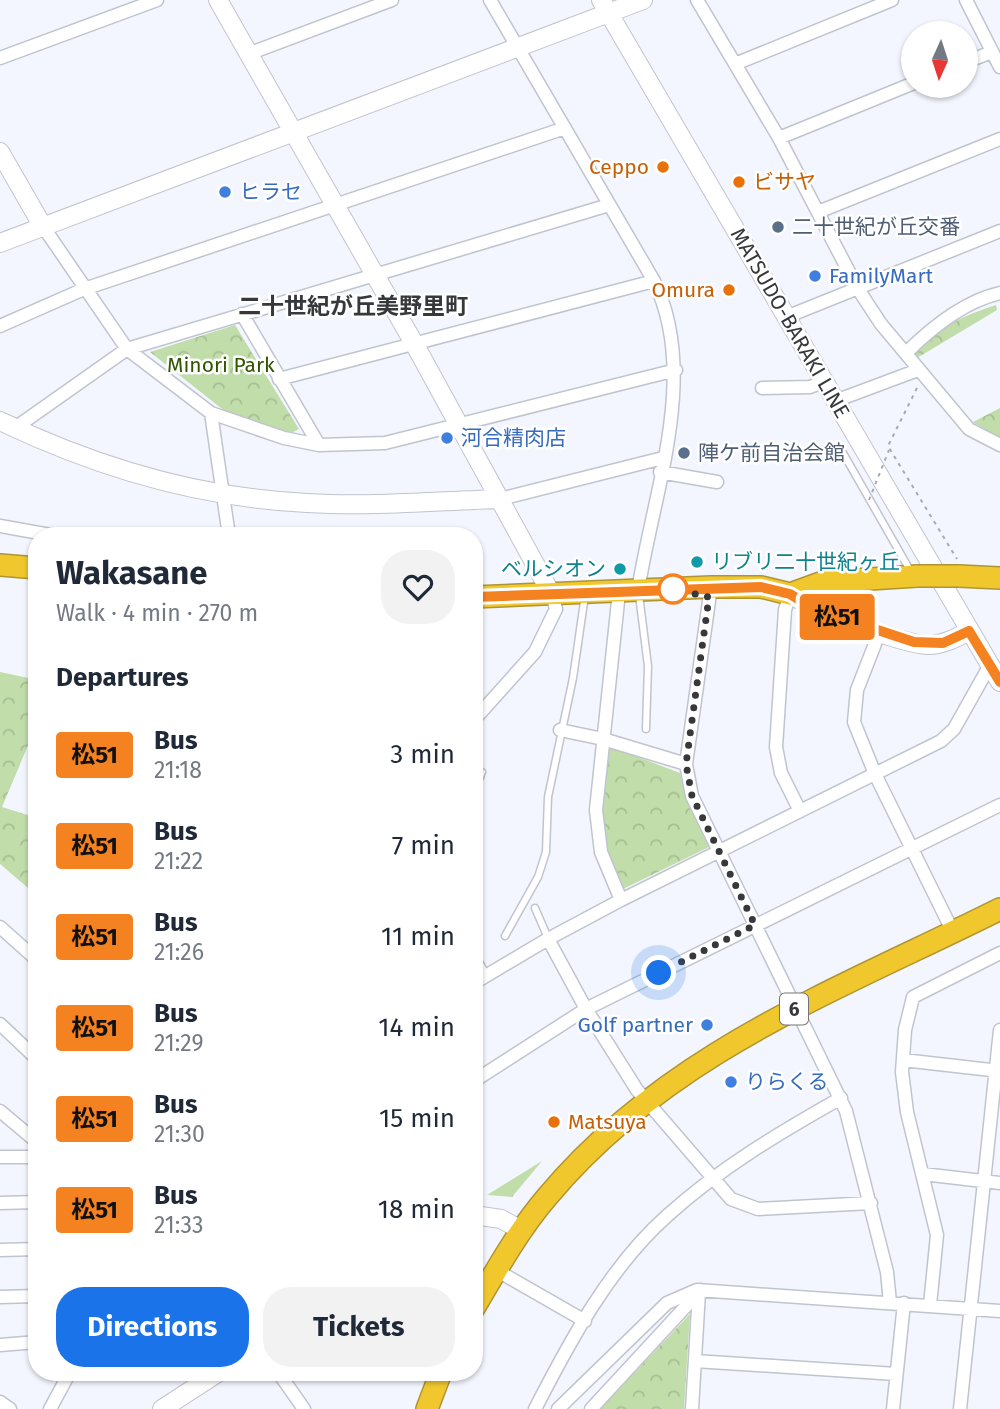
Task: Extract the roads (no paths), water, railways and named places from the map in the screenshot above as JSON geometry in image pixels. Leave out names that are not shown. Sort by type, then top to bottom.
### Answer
[{"type":"highway","points":[[0,565],[28,567]]},
{"type":"highway","points":[[483,597],[710,587],[761,587],[790,594],[823,582],[960,571],[1000,578]]},
{"type":"highway","name":"6","points":[[483,1292],[521,1230],[579,1161],[645,1102],[716,1051],[796,1008],[1000,909]]},
{"type":"highway","points":[[427,1409],[438,1381]]},
{"type":"street","points":[[0,58],[157,0]]},
{"type":"street","points":[[218,0],[415,345],[552,595],[556,609],[535,652],[483,710]]},
{"type":"street","points":[[248,54],[391,0]]},
{"type":"street","points":[[491,0],[654,281],[671,325],[676,370],[663,458],[629,591],[603,738],[597,831],[601,852],[621,900]]},
{"type":"street","points":[[0,243],[519,47],[604,6],[643,0]]},
{"type":"street","points":[[697,0],[779,138],[858,289],[881,324],[969,429],[1000,446]]},
{"type":"street","points":[[735,64],[892,0]]},
{"type":"street","points":[[966,0],[1000,67]]},
{"type":"street","name":"MATSUDO-BARAKI LINE","points":[[604,6],[1000,682]]},
{"type":"street","points":[[978,57],[992,52]]},
{"type":"street","points":[[779,138],[901,88]]},
{"type":"street","points":[[0,326],[84,289],[565,128]]},
{"type":"street","points":[[818,212],[1000,139]]},
{"type":"street","points":[[0,152],[42,225],[127,349],[211,413],[284,438],[319,445],[385,443],[676,370]]},
{"type":"street","points":[[8,424],[127,349],[609,205]]},
{"type":"street","points":[[786,317],[1000,231]]},
{"type":"street","points":[[279,379],[654,281]]},
{"type":"street","points":[[906,353],[927,332],[960,311],[1000,293]]},
{"type":"street","points":[[242,314],[319,445]]},
{"type":"street","points":[[835,401],[921,374]]},
{"type":"street","points":[[762,388],[810,387],[824,382]]},
{"type":"street","points":[[211,413],[227,527]]},
{"type":"street","points":[[8,424],[93,461],[221,494],[308,503],[500,499],[663,458]]},
{"type":"street","points":[[660,472],[717,482]]},
{"type":"street","points":[[0,526],[28,531]]},
{"type":"street","points":[[710,587],[686,764],[692,796],[841,1098],[871,1203],[887,1272],[890,1303]]},
{"type":"street","points":[[800,811],[781,774],[776,747],[785,610],[790,594],[814,609],[928,645],[943,643],[969,631]]},
{"type":"street","points":[[880,631],[857,690],[854,722],[875,774],[953,932]]},
{"type":"street","points":[[483,978],[621,900],[941,741],[954,729],[990,665]]},
{"type":"street","points":[[560,730],[603,738],[686,764]]},
{"type":"street","points":[[483,1075],[586,1009],[912,846],[1000,805]]},
{"type":"street","points":[[0,927],[28,952]]},
{"type":"street","points":[[548,939],[586,1009],[645,1102],[731,1199],[758,1209],[871,1203]]},
{"type":"street","points":[[930,1305],[937,1235],[907,1112],[903,1060],[905,1030],[913,997],[1000,953]]},
{"type":"street","points":[[0,1024],[28,1050]]},
{"type":"street","points":[[960,1409],[998,1071],[1000,1030]]},
{"type":"street","points":[[903,1060],[998,1071]]},
{"type":"street","points":[[535,1409],[585,1321],[631,1255],[666,1216],[753,1149],[841,1098]]},
{"type":"street","points":[[0,1111],[28,1134]]},
{"type":"street","points":[[0,1157],[28,1157]]},
{"type":"street","points":[[923,1174],[1000,1183]]},
{"type":"street","points":[[0,1203],[28,1202]]},
{"type":"street","points":[[483,1216],[502,1219],[521,1230]]},
{"type":"street","points":[[0,1250],[28,1249]]},
{"type":"street","points":[[496,1270],[585,1321]]},
{"type":"street","points":[[692,1409],[700,1291]]},
{"type":"street","points":[[591,1409],[700,1291]]},
{"type":"street","points":[[558,1409],[667,1303],[686,1292],[904,1303],[1000,1311]]},
{"type":"street","points":[[0,1297],[28,1296]]},
{"type":"street","points":[[893,1409],[904,1303]]},
{"type":"street","points":[[0,1345],[28,1343]]},
{"type":"street","points":[[695,1361],[896,1374]]},
{"type":"street","points":[[50,1409],[65,1381]]},
{"type":"street","points":[[162,1409],[205,1381]]},
{"type":"street","points":[[284,1381],[304,1409]]},
{"type":"street","points":[[0,1402],[10,1409]]},
{"type":"lane","points":[[839,446],[915,576]]},
{"type":"lane","points":[[629,591],[648,666],[646,729]]},
{"type":"lane","points":[[505,936],[538,877],[546,852],[548,797],[579,645],[585,593]]},
{"type":"lane","points":[[535,908],[548,939]]},
{"type":"place","name":"Ceppo","points":[[663,167]]},
{"type":"place","name":"ビサヤ","points":[[739,182]]},
{"type":"place","name":"ヒラセ","points":[[225,192]]},
{"type":"place","name":"二十世紀が丘交番","points":[[778,227]]},
{"type":"place","name":"FamilyMart","points":[[815,276]]},
{"type":"place","name":"Omura","points":[[729,290]]},
{"type":"place","name":"河合精肉店","points":[[447,438]]},
{"type":"place","name":"陣ケ前自治会館","points":[[684,453]]},
{"type":"place","name":"リブリ二十世紀ヶ丘","points":[[697,562]]},
{"type":"place","name":"ベルシオン","points":[[620,569]]},
{"type":"place","name":"Golf partner","points":[[707,1025]]},
{"type":"place","name":"りらくる","points":[[731,1082]]},
{"type":"place","name":"Matsuya","points":[[554,1122]]},
{"type":"district","name":"二十世紀が丘美野里町","points":[[353,306]]},
{"type":"park label","name":"Minori Park","points":[[221,365]]}]
